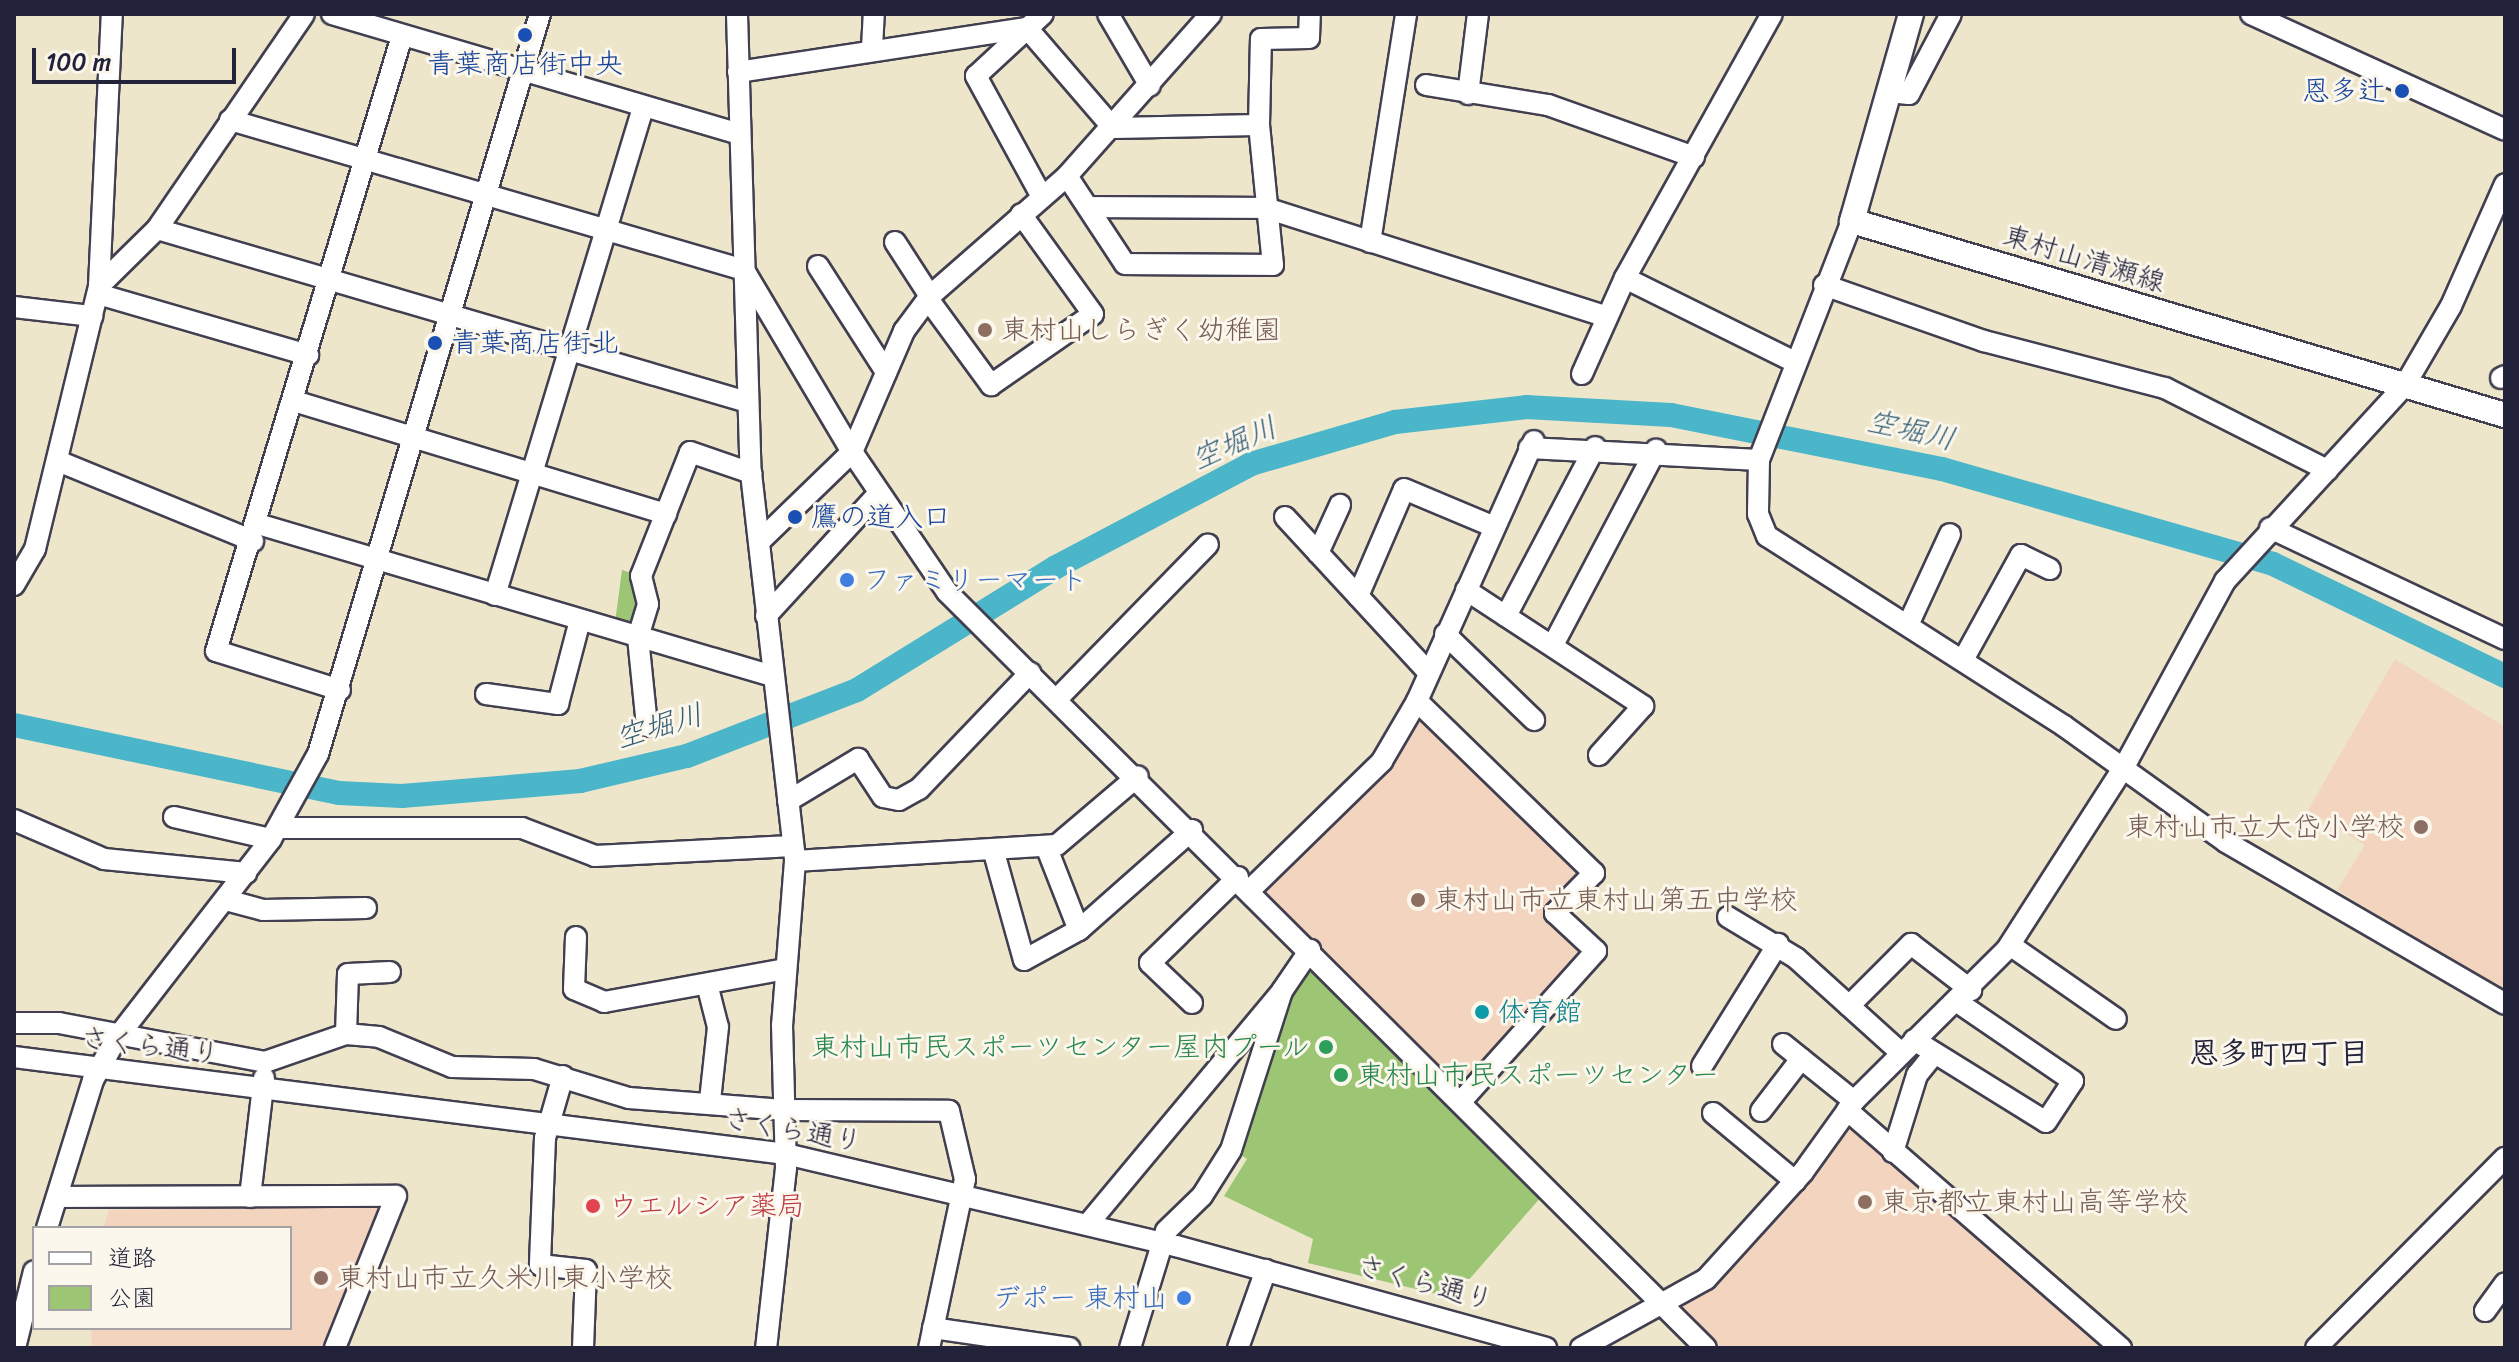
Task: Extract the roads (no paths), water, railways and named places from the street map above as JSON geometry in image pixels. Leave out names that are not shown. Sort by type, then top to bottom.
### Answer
[{"type":"main road","points":[[1852,221],[1911,14]]},
{"type":"main road","name":"東村山清瀬線","points":[[1852,221],[2505,415]]},
{"type":"street","points":[[14,585],[35,549],[98,290],[112,14]]},
{"type":"street","points":[[98,290],[157,229],[304,14]]},
{"type":"street","points":[[332,14],[643,108],[740,134]]},
{"type":"street","points":[[48,1226],[100,1068],[116,1039],[274,834],[318,754],[379,560],[540,14]]},
{"type":"street","points":[[737,14],[751,473],[794,854],[785,969],[786,1154],[766,1348]]},
{"type":"street","points":[[872,48],[874,14]]},
{"type":"street","points":[[1042,197],[976,76],[1043,14]]},
{"type":"street","points":[[1108,14],[1150,86]]},
{"type":"street","points":[[759,542],[852,452],[886,372],[929,297],[1067,176],[1113,128],[1211,14]]},
{"type":"street","points":[[1067,176],[1125,264],[1273,265],[1259,125],[1261,39],[1315,38],[1310,14]]},
{"type":"street","points":[[1370,242],[1406,14]]},
{"type":"street","points":[[1468,94],[1478,14]]},
{"type":"street","points":[[1582,374],[1625,278],[1772,14]]},
{"type":"street","points":[[1889,92],[1909,94],[1951,14]]},
{"type":"street","points":[[2251,14],[2505,130]]},
{"type":"street","points":[[738,72],[872,48],[1027,28]]},
{"type":"street","points":[[1027,28],[1113,128]]},
{"type":"street","points":[[340,690],[216,651],[255,532],[402,36]]},
{"type":"street","points":[[1426,85],[1548,105],[1694,157]]},
{"type":"street","points":[[495,595],[643,108]]},
{"type":"street","points":[[230,120],[744,270],[852,452],[951,596],[1138,776],[1463,1099],[1706,1348]]},
{"type":"street","points":[[1113,128],[1259,125]]},
{"type":"street","points":[[1581,1348],[1665,1305],[1706,1279],[1795,1181],[1850,1106],[1907,1046],[1964,996],[2010,945],[2124,767],[2224,583],[2268,529],[2405,385],[2451,306],[2505,184]]},
{"type":"street","points":[[1088,207],[1266,208],[1607,317]]},
{"type":"street","points":[[895,242],[929,297],[991,385],[1093,314],[1021,214]]},
{"type":"street","points":[[1852,221],[1824,285],[1759,459],[1758,514],[1767,536],[2124,767],[2226,842],[2505,1004]]},
{"type":"street","points":[[157,229],[747,402]]},
{"type":"street","points":[[818,266],[886,372]]},
{"type":"street","points":[[1625,278],[1795,362]]},
{"type":"street","points":[[1824,285],[1984,341],[2165,388],[2327,470]]},
{"type":"street","points":[[98,290],[308,355]]},
{"type":"street","points":[[14,307],[92,316]]},
{"type":"street","points":[[294,401],[666,514]]},
{"type":"street","points":[[1192,1003],[1150,963],[1382,761],[1417,701],[1492,526],[1532,444],[1759,459]]},
{"type":"street","points":[[1506,616],[1595,447]]},
{"type":"street","points":[[1553,645],[1656,450]]},
{"type":"street","points":[[647,726],[638,637],[648,604],[641,576],[690,452],[751,473]]},
{"type":"street","points":[[58,461],[255,532],[379,560],[772,676]]},
{"type":"street","points":[[1358,596],[1404,489],[1492,526]]},
{"type":"street","points":[[766,616],[879,493]]},
{"type":"street","points":[[1318,553],[1340,505]]},
{"type":"street","points":[[1285,517],[1429,673]]},
{"type":"street","points":[[2268,529],[2505,639]]},
{"type":"street","points":[[1908,625],[1950,534]]},
{"type":"street","points":[[1057,699],[1208,544]]},
{"type":"street","points":[[1963,660],[2014,551],[2050,569]]},
{"type":"street","points":[[1466,590],[1643,706],[1599,755]]},
{"type":"street","points":[[486,694],[558,704],[580,620]]},
{"type":"street","points":[[1445,634],[1534,720]]},
{"type":"street","points":[[788,801],[858,759],[883,797],[899,800],[919,789],[1030,673]]},
{"type":"street","points":[[1417,701],[1594,873],[1555,913],[1596,951],[1463,1099]]},
{"type":"street","points":[[174,817],[274,834],[522,828],[595,856],[993,849],[1046,846],[1066,841],[1138,776]]},
{"type":"street","points":[[14,820],[104,859],[246,873]]},
{"type":"street","points":[[993,849],[1024,960],[1079,930],[1192,830]]},
{"type":"street","points":[[1046,846],[1079,930]]},
{"type":"street","points":[[226,900],[263,910],[366,908]]},
{"type":"street","points":[[1728,917],[1778,944],[1849,1006],[1907,1046],[1935,1053],[2046,1122],[2073,1081],[1964,996],[1911,944],[1849,1006]]},
{"type":"street","points":[[576,937],[574,989],[604,1002],[785,969]]},
{"type":"street","points":[[1702,1066],[1778,944]]},
{"type":"street","points":[[2010,945],[2116,1019]]},
{"type":"street","points":[[1088,1224],[1282,991],[1310,950]]},
{"type":"street","points":[[346,1034],[348,974],[390,972]]},
{"type":"street","points":[[707,984],[718,1027],[710,1101]]},
{"type":"street","points":[[1130,1348],[1161,1242],[1231,1150],[1282,991]]},
{"type":"street","points":[[14,1023],[59,1023],[116,1039],[265,1062],[346,1034],[379,1037],[452,1067],[563,1076],[629,1098],[710,1101],[784,1110],[949,1111],[963,1192],[931,1338],[1070,1348]]},
{"type":"street","points":[[1783,1044],[1850,1106],[1893,1152],[2121,1348]]},
{"type":"street","points":[[1893,1152],[1917,1075],[1935,1053]]},
{"type":"street","name":"さくら通り","points":[[14,1057],[786,1154],[963,1192],[1161,1242],[1546,1348]]},
{"type":"street","points":[[1761,1111],[1801,1059]]},
{"type":"street","points":[[250,1197],[265,1062]]},
{"type":"street","points":[[563,1076],[548,1124],[540,1265],[586,1270],[583,1348]]},
{"type":"street","points":[[1713,1113],[1795,1181]]},
{"type":"street","points":[[2316,1348],[2505,1158]]},
{"type":"street","points":[[57,1197],[396,1196],[335,1348]]},
{"type":"street","points":[[1238,1348],[1266,1270]]},
{"type":"street","points":[[15,1348],[32,1277]]},
{"type":"street","points":[[2485,1311],[2505,1283]]},
{"type":"waterway","name":"空堀川","points":[[14,725],[339,793],[402,796],[580,781],[687,756],[857,690],[1056,567],[1251,464],[1395,422],[1526,407],[1671,415],[1942,469],[2273,564],[2505,676]]},
{"type":"place","name":"青葉商店街中央","points":[[525,35]]},
{"type":"place","name":"恩多辻","points":[[2402,91]]},
{"type":"place","name":"東村山しらぎく幼稚園","points":[[985,330]]},
{"type":"place","name":"青葉商店街北","points":[[435,343]]},
{"type":"place","name":"鷹の道入口","points":[[795,517]]},
{"type":"place","name":"ファミリーマート","points":[[847,580]]},
{"type":"place","name":"東村山市立大岱小学校","points":[[2421,827]]},
{"type":"place","name":"東村山市立東村山第五中学校","points":[[1418,900]]},
{"type":"place","name":"体育館","points":[[1482,1012]]},
{"type":"place","name":"東村山市民スポーツセンター屋内プール","points":[[1326,1047]]},
{"type":"place","name":"東村山市民スポーツセンター","points":[[1341,1075]]},
{"type":"place","name":"東京都立東村山高等学校","points":[[1865,1202]]},
{"type":"place","name":"ウエルシア薬局","points":[[593,1206]]},
{"type":"place","name":"東村山市立久米川東小学校","points":[[321,1278]]},
{"type":"place","name":"デポー 東村山","points":[[1184,1298]]},
{"type":"district","name":"恩多町四丁目","points":[[2279,1053]]}]
